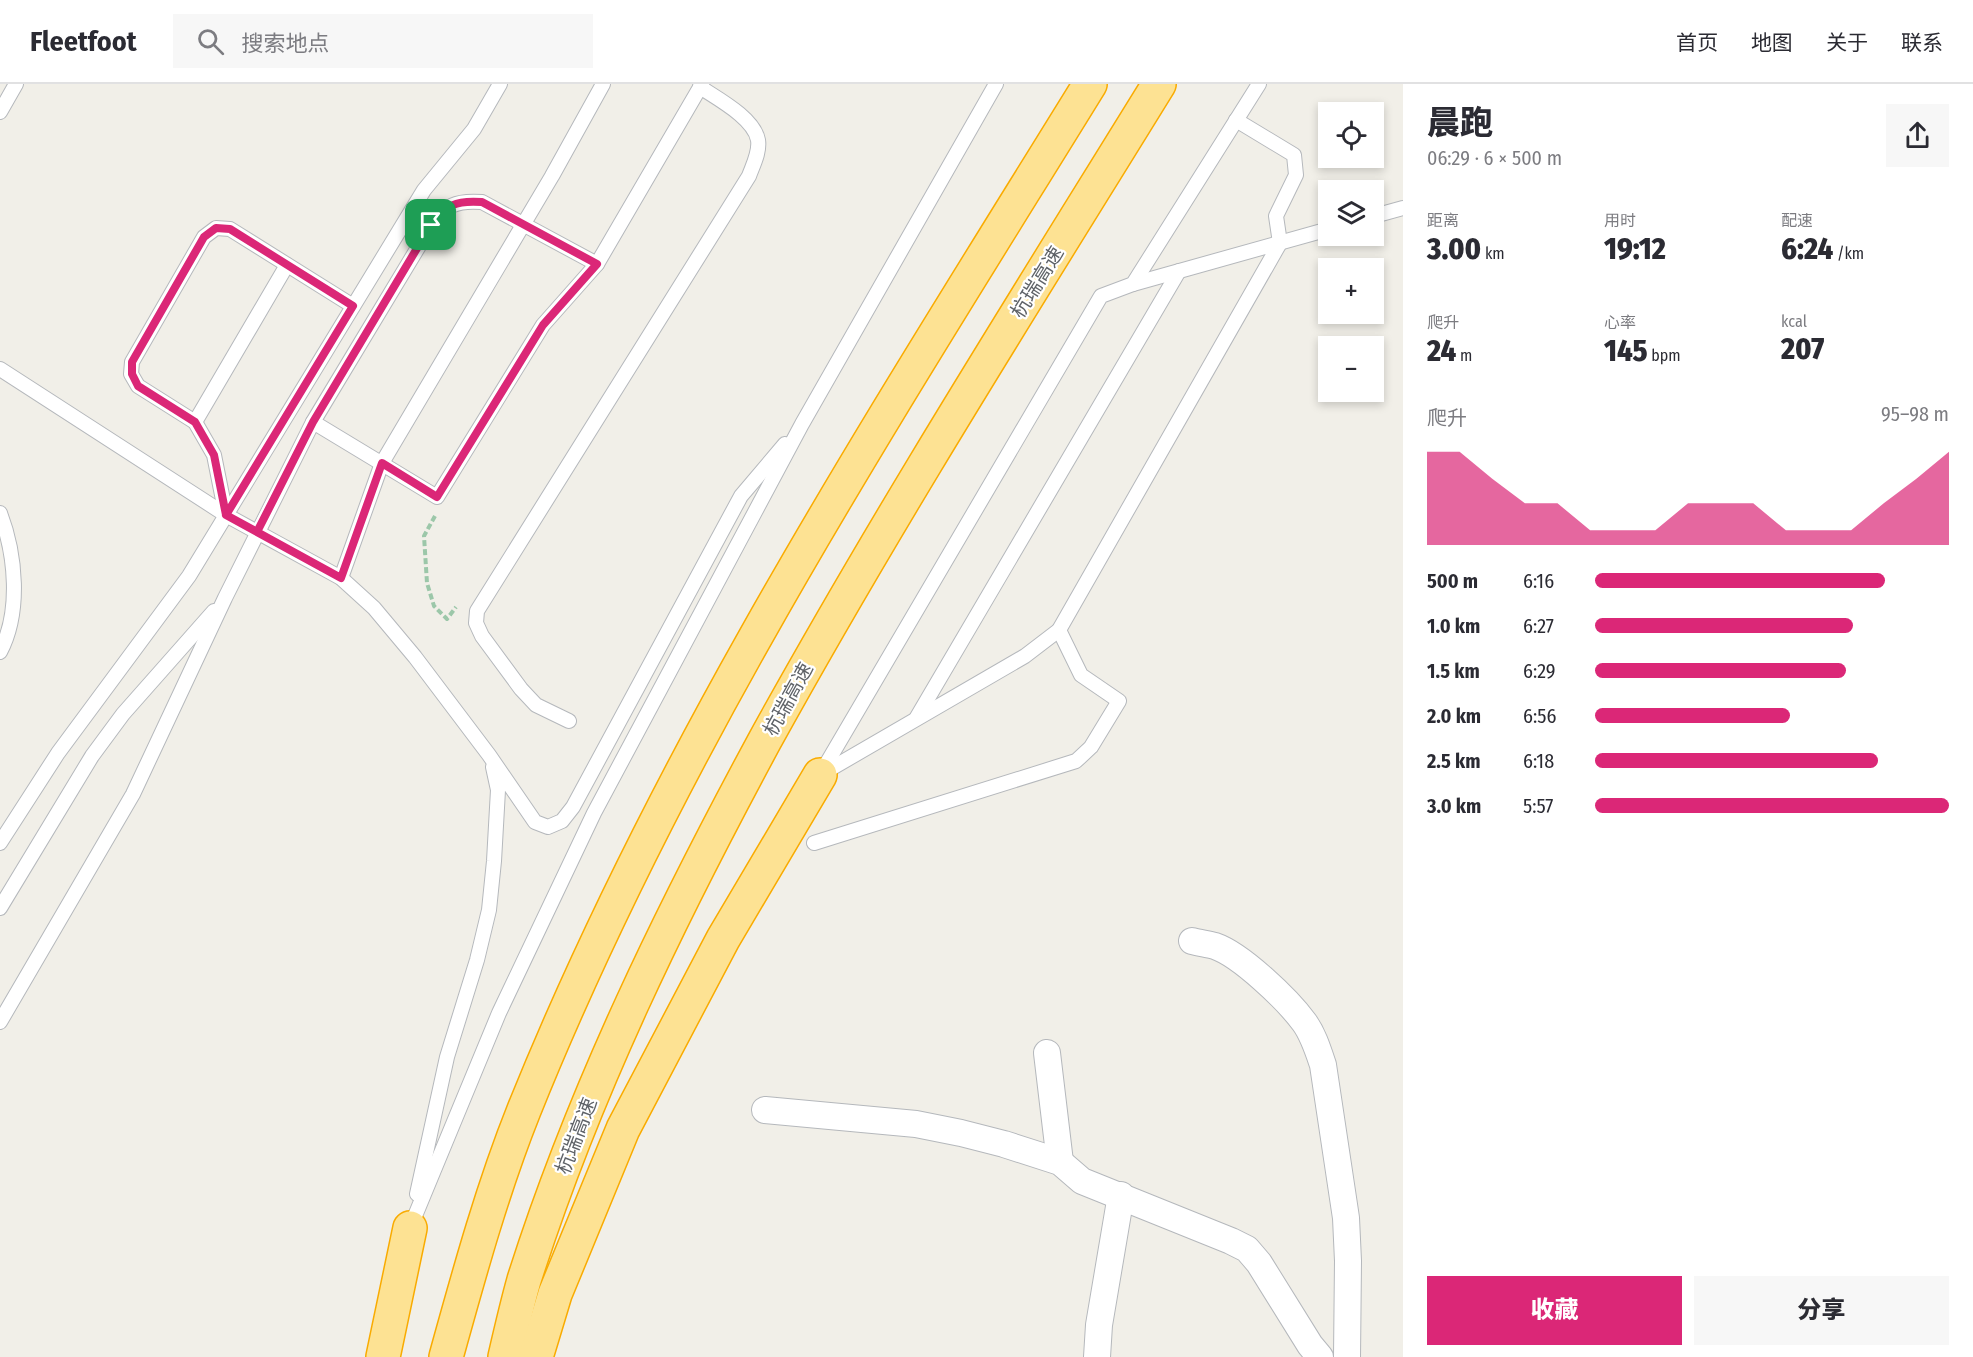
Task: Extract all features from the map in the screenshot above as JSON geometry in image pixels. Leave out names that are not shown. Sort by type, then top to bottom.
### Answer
[{"type":"highway","points":[[446,1357],[476,1250],[523,1113],[587,962],[664,807],[850,472],[1090,84]]},
{"type":"highway","name":"杭瑞高速","points":[[505,1357],[524,1282],[572,1145],[631,1001],[715,833],[806,667],[897,509],[1159,84]]},
{"type":"highway","points":[[536,1357],[555,1294],[623,1129],[723,939],[820,775]]},
{"type":"highway","points":[[383,1357],[410,1228]]},
{"type":"street","points":[[1192,941],[1216,946],[1238,958],[1281,996],[1304,1023],[1317,1046],[1323,1065],[1346,1218],[1347,1357]]},
{"type":"street","points":[[1047,1053],[1060,1162]]},
{"type":"street","points":[[765,1110],[916,1124],[961,1133],[1060,1162],[1082,1181],[1121,1195],[1231,1241],[1247,1250],[1259,1263],[1310,1345],[1320,1357]]},
{"type":"street","points":[[1097,1357],[1099,1324],[1121,1195]]},
{"type":"lane","points":[[0,112],[16,84]]},
{"type":"lane","points":[[0,843],[57,753],[189,576],[424,190],[474,129],[500,84]]},
{"type":"lane","points":[[341,578],[382,463],[552,176],[603,84]]},
{"type":"lane","points":[[410,1228],[499,1013],[594,813],[802,424],[996,84]]},
{"type":"lane","points":[[1133,284],[1259,84]]},
{"type":"lane","points":[[313,422],[437,497],[543,325],[597,264],[701,85],[746,119],[754,129],[758,141],[749,176],[477,611],[476,623],[482,636],[521,690],[536,705],[569,721]]},
{"type":"lane","points":[[820,775],[1025,656],[1059,630],[1280,243],[1276,216],[1296,174],[1294,155],[1236,120]]},
{"type":"lane","points":[[0,1022],[134,794],[225,598],[313,422],[431,225],[452,204],[467,201],[482,202],[597,264]]},
{"type":"lane","points":[[1384,213],[1403,208]]},
{"type":"lane","points":[[226,515],[214,455],[195,422],[138,386],[132,374],[132,362],[204,237],[216,228],[230,229],[353,306]]},
{"type":"lane","points":[[820,775],[1101,296],[1133,284],[1318,232]]},
{"type":"lane","points":[[195,422],[287,265]]},
{"type":"lane","points":[[916,719],[1179,271]]},
{"type":"lane","points":[[0,369],[226,515],[341,578],[374,608],[415,657],[489,755],[535,822],[548,827],[562,821],[573,807],[741,496],[802,424]]},
{"type":"lane","points":[[0,513],[13,565],[13,607],[7,638],[0,652]]},
{"type":"lane","points":[[0,908],[92,756],[123,714],[225,598]]},
{"type":"lane","points":[[814,843],[1076,761],[1091,747],[1119,701],[1081,675],[1059,630]]},
{"type":"lane","points":[[410,1228],[447,1057],[477,960],[489,910],[498,790],[489,755]]},
{"type":"path","points":[[437,497],[443,502],[424,536],[427,583],[434,606],[447,619],[462,598]]},
{"type":"route","points":[[431,225],[313,422],[257,532],[226,515],[214,455],[195,422],[138,386],[132,374],[132,362],[204,237],[216,228],[230,229],[353,306],[226,515],[257,532],[341,578],[382,463],[437,497],[543,325],[597,264],[482,202],[467,201],[452,204],[431,225]]}]
